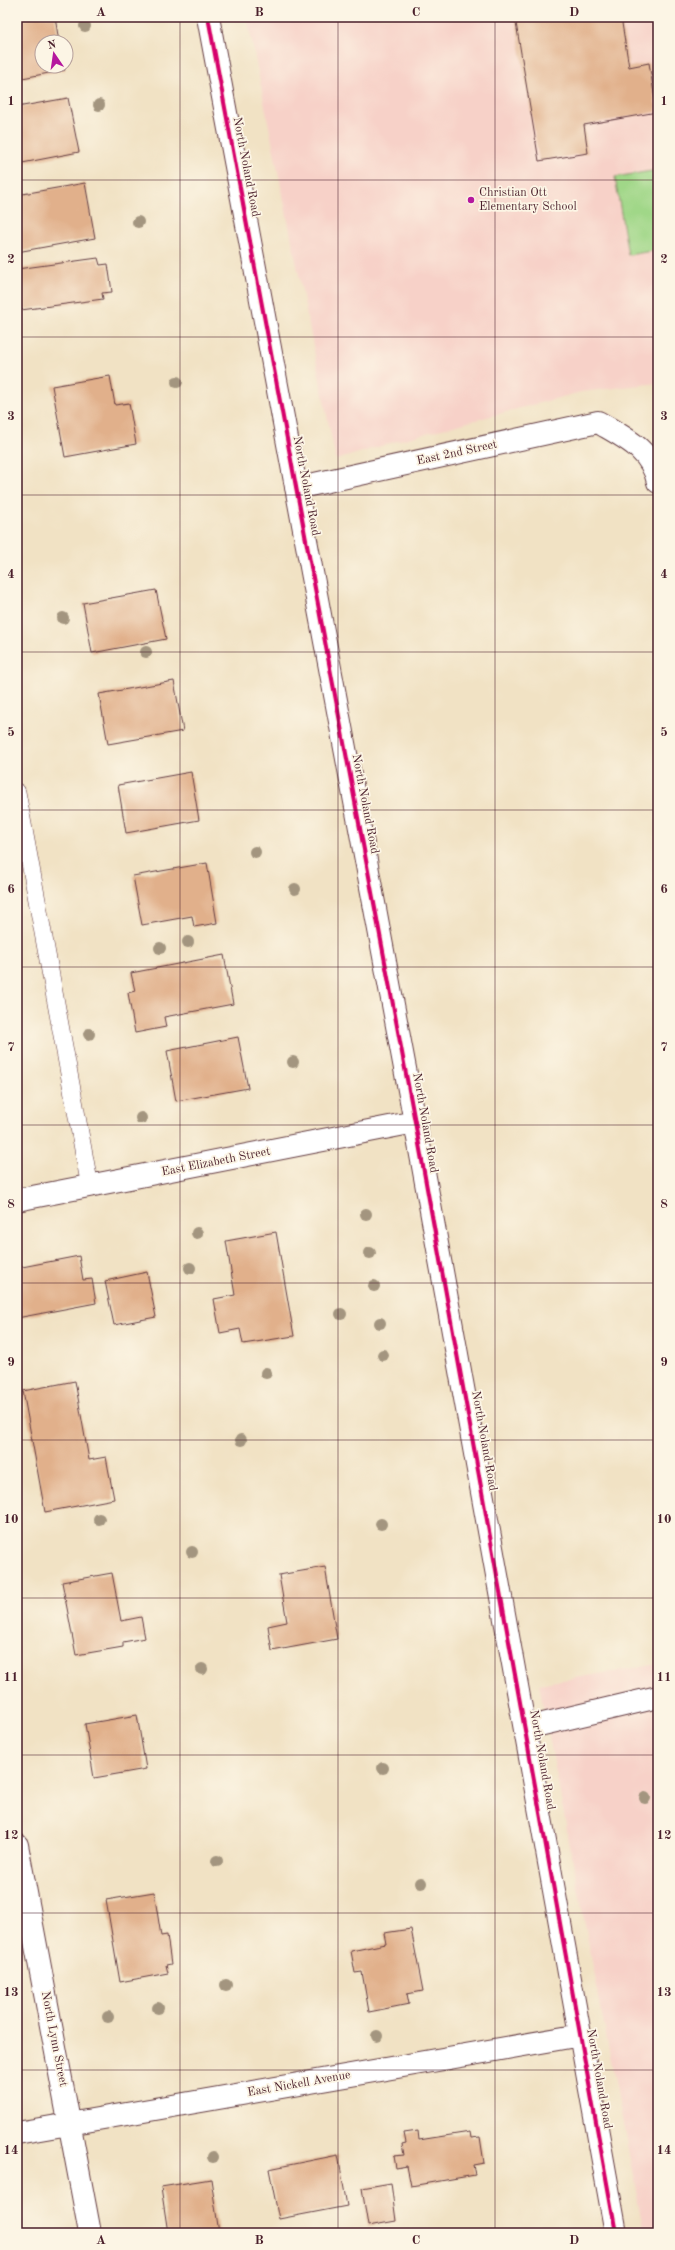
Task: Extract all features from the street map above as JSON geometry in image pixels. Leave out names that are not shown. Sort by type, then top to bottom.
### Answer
[{"type":"street","name":"North Noland Road","points":[[208,17],[415,1122],[526,1728],[616,2233]]},
{"type":"street","name":"East 2nd Street","points":[[296,488],[598,422],[635,444],[655,468],[658,482]]},
{"type":"street","name":"East Elizabeth Street","points":[[17,1200],[90,1187],[415,1122]]},
{"type":"street","points":[[526,1728],[658,1697]]},
{"type":"street","name":"North Lynn Street","points":[[17,1845],[71,2124],[90,2233]]},
{"type":"street","name":"East Nickell Avenue","points":[[17,2133],[581,2035]]},
{"type":"lane","points":[[17,792],[90,1187]]},
{"type":"shaded area","name":"Christian Ott Elementary School","points":[[247,17],[658,17],[658,383],[581,392],[397,441],[336,460]]},
{"type":"shaded area","points":[[658,1664],[658,2233],[644,2233],[539,1684]]},
{"type":"green space","points":[[658,170],[658,250],[628,255],[615,177]]},
{"type":"building","points":[[37,17],[55,17],[58,34],[34,34],[34,74],[44,74],[17,79],[17,21]]},
{"type":"building","name":"Christian Ott Elementary School","points":[[515,17],[621,17],[629,67],[649,63],[657,112],[584,125],[588,153],[539,161]]},
{"type":"building","points":[[68,98],[79,152],[17,164],[17,107]]},
{"type":"building","points":[[85,183],[95,238],[17,252],[17,195]]},
{"type":"building","points":[[98,258],[100,265],[108,264],[112,292],[102,293],[103,299],[21,310],[17,269]]},
{"type":"building","points":[[110,376],[115,405],[129,403],[136,444],[65,457],[52,386]]},
{"type":"building","points":[[156,590],[166,639],[92,653],[83,603]]},
{"type":"building","points":[[174,681],[183,731],[108,744],[99,694]]},
{"type":"building","points":[[191,772],[199,820],[126,833],[118,785]]},
{"type":"building","points":[[207,863],[217,923],[194,927],[192,916],[142,925],[133,876]]},
{"type":"building","points":[[224,955],[233,1004],[164,1017],[166,1027],[135,1033],[128,993],[135,991],[131,973]]},
{"type":"building","points":[[238,1037],[248,1088],[176,1101],[167,1051]]},
{"type":"building","points":[[276,1232],[294,1336],[243,1344],[240,1329],[220,1333],[214,1299],[235,1295],[226,1241]]},
{"type":"building","points":[[79,1256],[83,1280],[92,1279],[96,1303],[17,1318],[17,1268]]},
{"type":"building","points":[[147,1272],[156,1317],[114,1325],[105,1281]]},
{"type":"building","points":[[75,1381],[89,1460],[106,1457],[114,1499],[45,1512],[23,1391]]},
{"type":"building","points":[[325,1567],[337,1639],[272,1651],[268,1626],[287,1622],[279,1575]]},
{"type":"building","points":[[112,1573],[121,1621],[141,1617],[145,1638],[123,1642],[123,1647],[76,1655],[62,1582]]},
{"type":"building","points":[[137,1715],[146,1769],[94,1778],[85,1724]]},
{"type":"building","points":[[154,1892],[161,1936],[167,1935],[171,1964],[166,1965],[168,1973],[120,1982],[106,1900]]},
{"type":"building","points":[[411,1929],[423,1991],[407,1994],[409,2004],[369,2012],[362,1972],[355,1973],[351,1951],[386,1944],[384,1933]]},
{"type":"building","points":[[418,2131],[419,2140],[470,2132],[471,2138],[480,2137],[484,2163],[473,2165],[475,2175],[411,2186],[407,2166],[396,2168],[394,2156],[404,2155],[402,2144],[406,2143],[404,2133]]},
{"type":"building","points":[[338,2155],[347,2206],[279,2219],[269,2169]]},
{"type":"building","points":[[211,2179],[219,2233],[168,2233],[161,2187]]},
{"type":"building","points":[[391,2183],[396,2221],[368,2226],[362,2188]]},
{"type":"cycle path","points":[[208,17],[415,1122],[616,2233]]},
{"type":"place","name":"Christian Ott Elementary School","points":[[471,200]]}]
